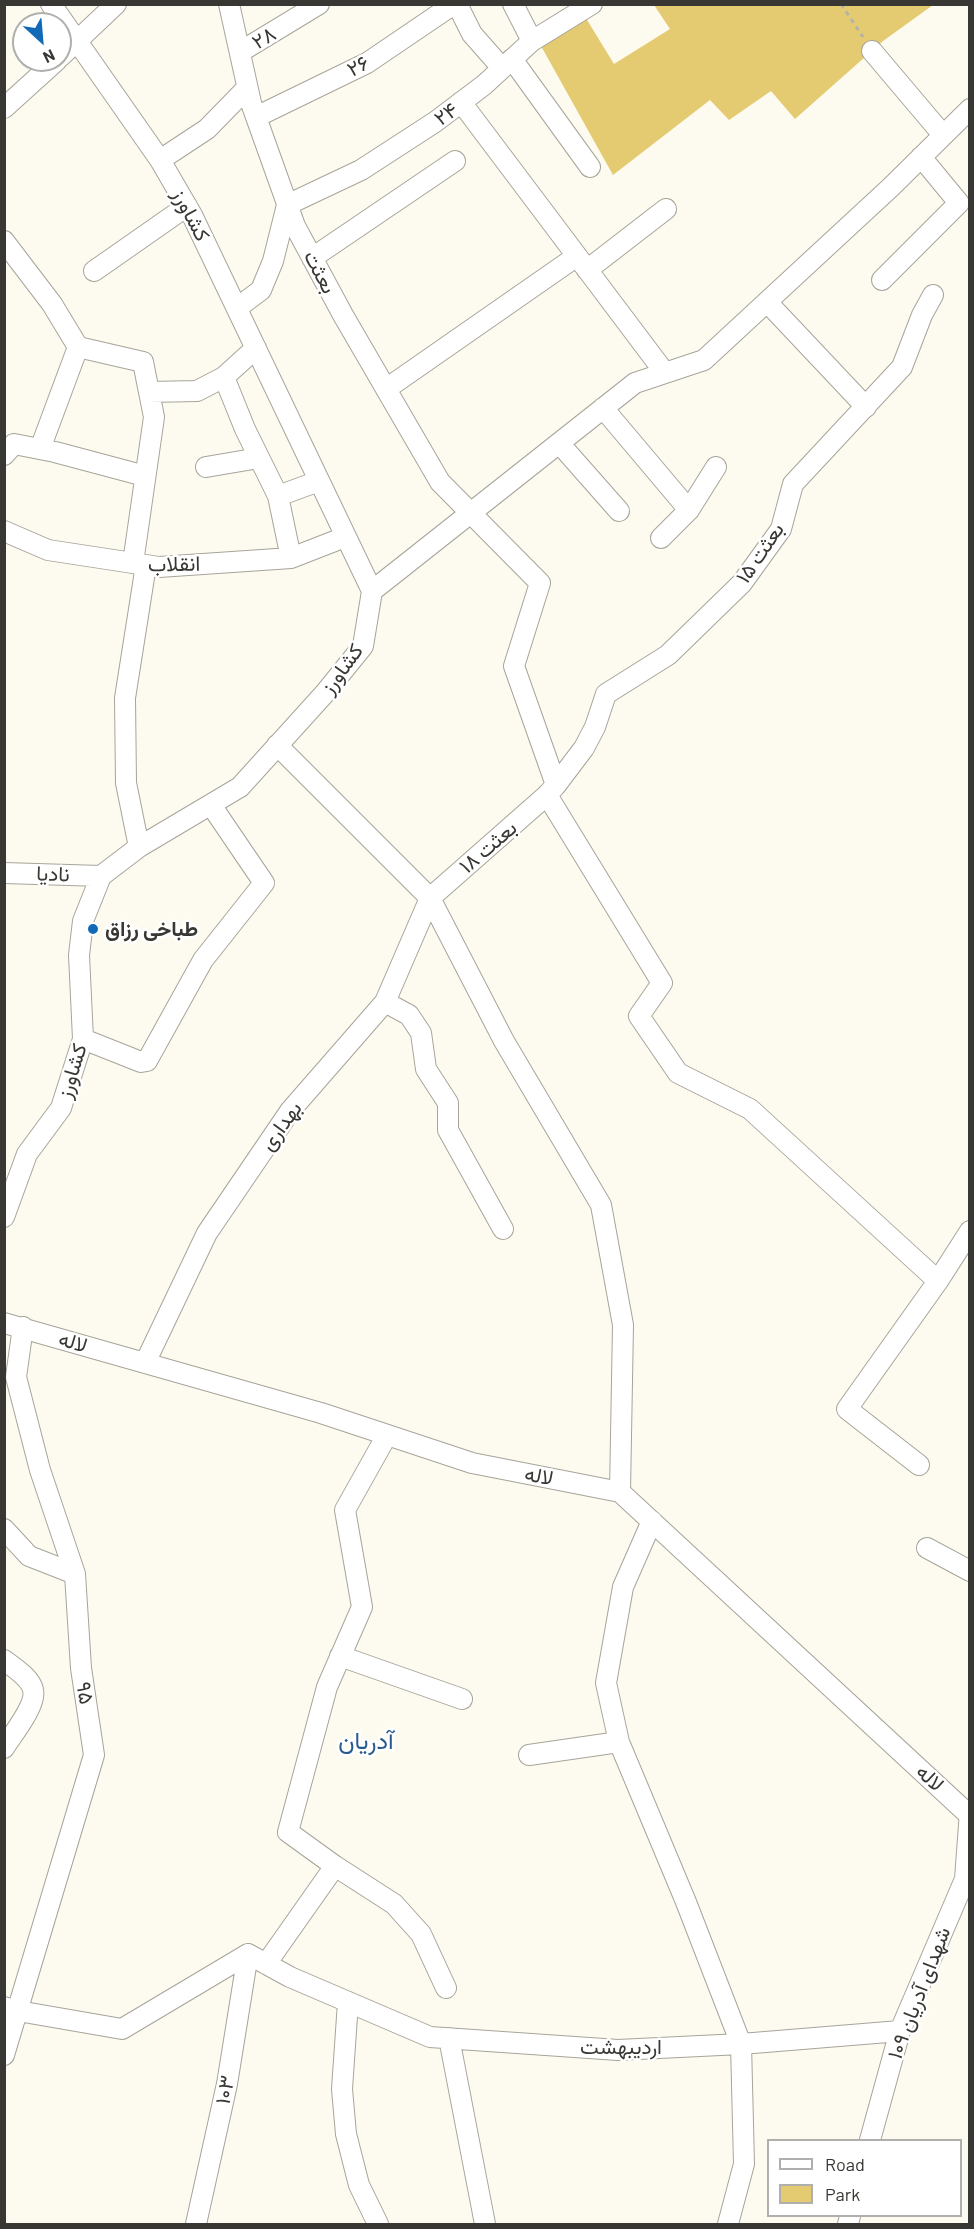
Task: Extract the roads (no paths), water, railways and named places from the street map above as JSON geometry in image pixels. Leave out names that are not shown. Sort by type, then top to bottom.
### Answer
[{"type":"street","name":"کشاورز","points":[[4,1217],[27,1154],[61,1108],[83,1039],[79,955],[84,921],[101,876],[139,847],[240,788],[325,693],[363,646],[372,591],[187,206],[160,160],[51,4]]},
{"type":"street","points":[[72,47],[116,4]]},
{"type":"street","name":"بعثت","points":[[229,4],[247,88],[256,117],[295,226],[312,258],[440,482],[540,583],[514,666],[551,790]]},
{"type":"street","name":"۲۸","points":[[240,52],[319,4]]},
{"type":"street","points":[[455,4],[472,34],[507,64],[590,167]]},
{"type":"street","name":"۲۶","points":[[256,117],[367,63],[455,4]]},
{"type":"street","points":[[513,4],[531,41]]},
{"type":"street","name":"۲۴","points":[[287,205],[361,170],[435,122],[507,64],[531,41],[592,4]]},
{"type":"street","points":[[872,51],[943,135]]},
{"type":"street","points":[[4,108],[44,72]]},
{"type":"street","points":[[160,160],[207,129],[247,88]]},
{"type":"street","points":[[461,102],[665,373]]},
{"type":"street","points":[[372,591],[635,383],[704,360],[921,158],[969,109]]},
{"type":"street","points":[[882,280],[959,203],[921,158]]},
{"type":"street","points":[[312,258],[454,162]]},
{"type":"street","points":[[237,308],[261,290],[273,261],[287,205]]},
{"type":"street","points":[[94,272],[187,206]]},
{"type":"street","points":[[386,389],[666,209]]},
{"type":"street","points":[[4,241],[52,304],[78,347],[108,356],[143,362],[154,417],[145,476],[139,564],[125,698],[126,783],[139,847]]},
{"type":"street","name":"بعثت ۱۵","points":[[551,790],[584,748],[595,727],[606,694],[668,655],[742,583],[781,529],[793,484],[902,367],[922,315],[933,295]]},
{"type":"street","points":[[767,302],[866,407]]},
{"type":"street","points":[[40,449],[78,347]]},
{"type":"street","points":[[149,392],[197,392],[224,377],[256,348]]},
{"type":"street","points":[[224,377],[278,496],[291,558]]},
{"type":"street","points":[[603,408],[689,510]]},
{"type":"street","points":[[559,443],[619,511]]},
{"type":"street","points":[[4,455],[14,444],[145,476]]},
{"type":"street","points":[[206,466],[260,458]]},
{"type":"street","points":[[661,538],[689,510],[716,467]]},
{"type":"street","points":[[278,496],[319,481]]},
{"type":"street","name":"انقلاب","points":[[4,531],[48,550],[159,567],[291,558],[345,537]]},
{"type":"street","points":[[277,745],[430,898],[504,1041],[601,1205],[623,1324],[620,1492]]},
{"type":"street","points":[[551,790],[662,983],[639,1016],[678,1073],[750,1109],[938,1281]]},
{"type":"street","name":"بعثت ۱۸","points":[[430,898],[551,790]]},
{"type":"street","points":[[83,1039],[141,1062],[147,1061],[203,960],[264,883],[211,805]]},
{"type":"street","name":"نادیا","points":[[4,873],[101,876]]},
{"type":"street","name":"بهداری","points":[[145,1363],[207,1233],[291,1110],[385,1002],[430,898]]},
{"type":"street","points":[[385,1002],[409,1015],[421,1033],[426,1069],[448,1103],[448,1131],[503,1229]]},
{"type":"street","points":[[919,1465],[848,1409],[938,1281],[969,1231]]},
{"type":"street","name":"لاله","points":[[14,1325],[321,1413],[472,1463],[620,1492],[969,1813]]},
{"type":"street","name":"۹۵","points":[[4,2055],[11,2009],[94,1755],[81,1668],[75,1574],[40,1470],[16,1377],[14,1325]]},
{"type":"street","points":[[387,1435],[345,1510],[362,1607],[327,1687],[288,1832],[394,1904],[421,1934],[446,1988]]},
{"type":"street","points":[[652,1521],[624,1587],[606,1683],[618,1742],[686,1902],[741,2044],[744,2164],[728,2224]]},
{"type":"street","points":[[4,1529],[29,1556],[75,1574]]},
{"type":"street","points":[[927,1548],[969,1571]]},
{"type":"street","points":[[340,1656],[462,1699]]},
{"type":"street","points":[[4,1660],[27,1679],[33,1690],[32,1703],[4,1748]]},
{"type":"street","points":[[529,1755],[618,1742]]},
{"type":"street","name":"شهدای آدریان ۱۰۹","points":[[870,2139],[900,2031],[967,1881],[969,1813]]},
{"type":"street","points":[[266,1964],[335,1866]]},
{"type":"street","points":[[11,2009],[122,2029],[248,1954]]},
{"type":"street","name":"اردیبهشت","points":[[248,1954],[290,1977],[429,2037],[618,2050],[741,2044],[900,2031]]},
{"type":"street","name":"۱۰۳","points":[[196,2224],[226,2084],[248,1954]]},
{"type":"street","points":[[348,2002],[342,2089],[346,2134],[359,2185],[378,2224]]},
{"type":"street","points":[[449,2038],[485,2224]]},
{"type":"place","name":"طباخی رزاق","points":[[93,929]]},
{"type":"district","name":"آدریان","points":[[366,1741]]}]
